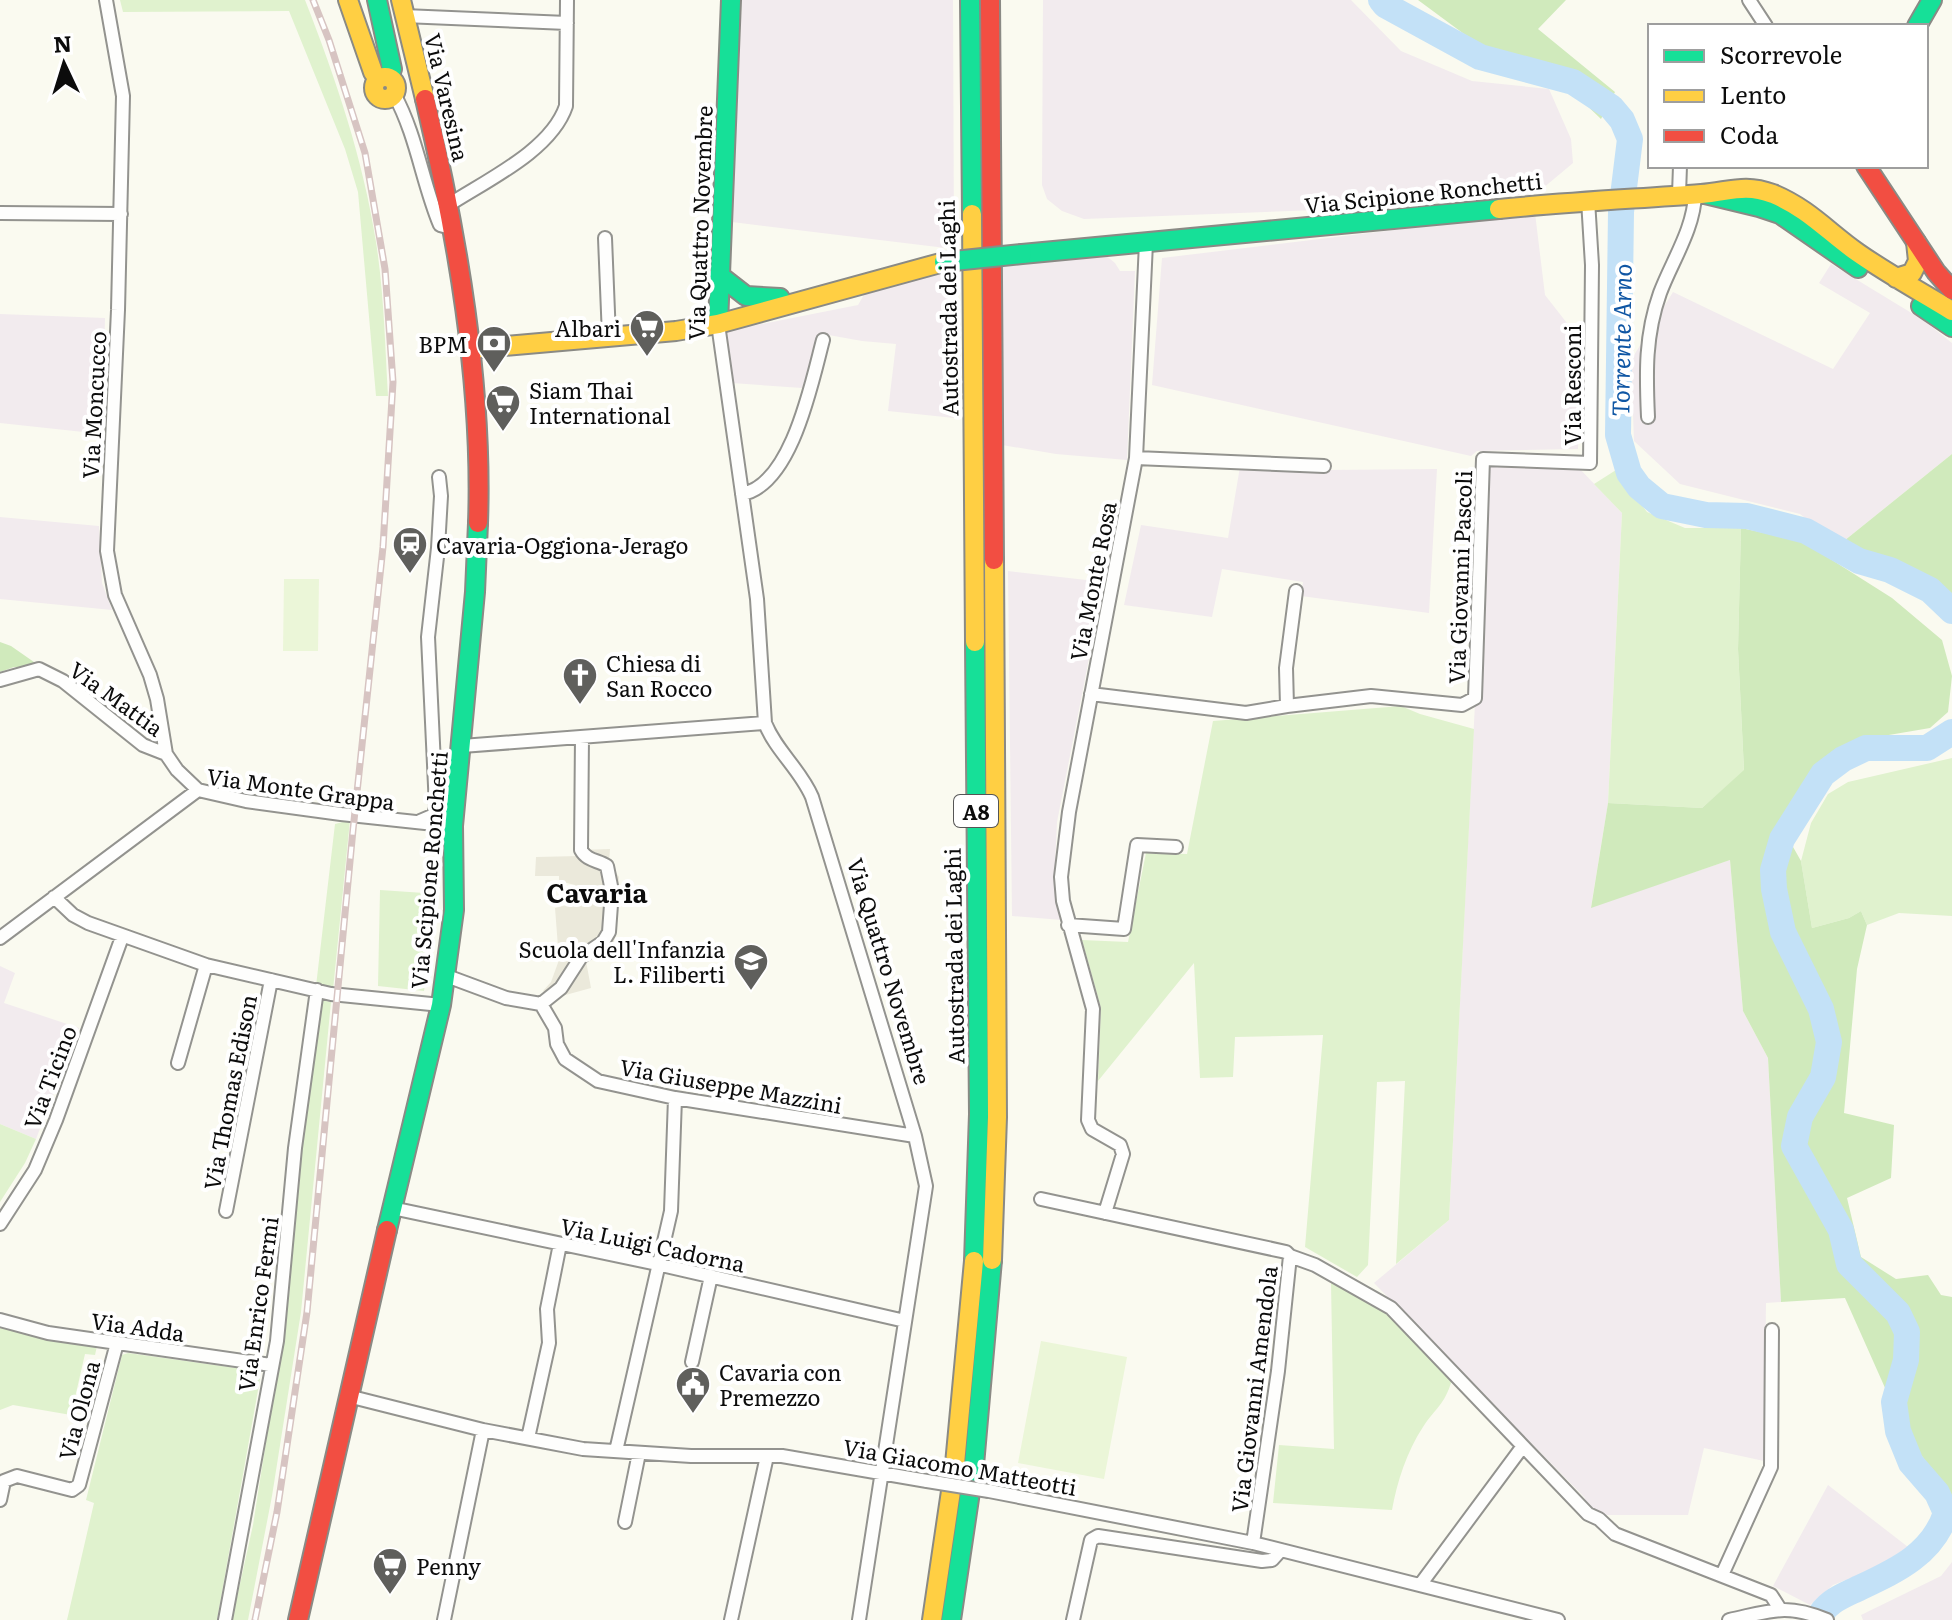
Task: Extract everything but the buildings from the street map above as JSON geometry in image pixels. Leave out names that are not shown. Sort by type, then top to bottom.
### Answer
[{"type":"main road","points":[[348,0],[373,72],[387,84],[392,69],[377,0]]},
{"type":"main road","name":"Via Quattro Novembre","points":[[718,324],[731,0]]},
{"type":"main road","name":"Autostrada dei Laghi","points":[[932,1620],[955,1464],[974,1270],[979,1114],[967,0]]},
{"type":"main road","name":"Autostrada dei Laghi","points":[[951,1620],[974,1465],[992,1269],[997,1117],[990,0]]},
{"type":"main road","points":[[1918,24],[1932,0]]},
{"type":"main road","name":"Via Varesina","points":[[402,8],[447,206]]},
{"type":"main road","points":[[1867,168],[1936,272],[1952,290]]},
{"type":"main road","name":"Via Scipione Ronchetti","points":[[823,294],[944,262],[1594,199],[1750,188],[1772,194],[1822,222],[1856,252],[1928,304]]},
{"type":"main road","name":"Via Scipione Ronchetti","points":[[1693,194],[1766,209],[1789,219],[1813,232],[1849,263],[1928,304]]},
{"type":"main road","name":"Via Scipione Ronchetti","points":[[298,1620],[441,1005],[455,894],[453,826],[475,592],[480,459],[466,310],[447,206]]},
{"type":"main road","points":[[1896,278],[1912,273],[1918,261],[1916,242]]},
{"type":"main road","points":[[1928,304],[1935,291],[1936,272]]},
{"type":"main road","points":[[719,275],[734,290],[750,299],[823,294]]},
{"type":"main road","points":[[470,349],[676,331],[718,324],[823,294]]},
{"type":"main road","points":[[1928,304],[1952,311]]},
{"type":"main road","points":[[1928,304],[1952,327]]},
{"type":"street","name":"Via Moncucco","points":[[106,0],[123,96],[107,551],[115,595],[150,675],[157,699],[166,754]]},
{"type":"street","points":[[447,206],[536,148],[562,117],[566,106],[567,0]]},
{"type":"street","points":[[1749,0],[1765,24]]},
{"type":"street","points":[[402,8],[567,23]]},
{"type":"street","points":[[387,84],[412,131],[435,214],[440,225],[451,228]]},
{"type":"street","points":[[1648,417],[1645,360],[1650,328],[1660,295],[1691,222],[1693,194],[1681,168]]},
{"type":"street","name":"Via Resconi","points":[[1483,459],[1590,463],[1594,199]]},
{"type":"street","points":[[0,213],[121,214]]},
{"type":"street","points":[[605,238],[609,337]]},
{"type":"street","name":"Via Monte Rosa","points":[[1105,1213],[1123,1154],[1120,1145],[1092,1129],[1088,1120],[1093,1009],[1063,901],[1063,853],[1136,458],[1146,243]]},
{"type":"street","name":"Via Quattro Novembre","points":[[718,324],[757,599],[765,723],[771,737],[801,776],[812,797],[915,1136],[926,1186],[859,1620]]},
{"type":"street","points":[[742,494],[751,492],[767,480],[786,454],[811,387],[823,340]]},
{"type":"street","points":[[1136,458],[1324,466]]},
{"type":"street","name":"Via Giovanni Pascoli","points":[[1091,694],[1246,713],[1371,696],[1462,705],[1475,698],[1483,459]]},
{"type":"street","points":[[409,823],[427,820],[434,815],[436,807],[428,637],[438,548],[439,477]]},
{"type":"street","points":[[1287,706],[1286,668],[1296,591]]},
{"type":"street","name":"Via Mattia","points":[[0,680],[39,669],[63,681],[143,745],[166,754]]},
{"type":"street","points":[[462,746],[765,723]]},
{"type":"street","points":[[444,975],[506,998],[541,1004],[561,988],[581,957],[603,942],[609,932],[610,873],[607,866],[590,860],[581,850],[582,737]]},
{"type":"street","points":[[166,754],[177,770],[198,790]]},
{"type":"street","name":"Via Monte Grappa","points":[[0,938],[198,790],[246,801],[453,826]]},
{"type":"street","points":[[1068,925],[1124,929],[1137,845],[1176,847]]},
{"type":"street","points":[[54,897],[73,915],[122,937],[206,965],[342,997],[441,1005]]},
{"type":"street","name":"Via Ticino","points":[[0,1224],[39,1160],[122,937]]},
{"type":"street","points":[[178,1063],[206,965]]},
{"type":"street","name":"Via Thomas Edison","points":[[226,1211],[271,980]]},
{"type":"street","name":"Via Enrico Fermi","points":[[225,1620],[277,1341],[295,1148],[317,990]]},
{"type":"street","name":"Via Giuseppe Mazzini","points":[[541,1004],[555,1028],[560,1052],[571,1065],[598,1081],[675,1098],[915,1136]]},
{"type":"street","points":[[616,1451],[671,1211],[675,1098]]},
{"type":"street","name":"Via Giovanni Amendola","points":[[1041,1199],[1286,1252],[1290,1256],[1278,1371],[1253,1543]]},
{"type":"street","name":"Via Luigi Cadorna","points":[[392,1208],[905,1321]]},
{"type":"street","points":[[528,1438],[549,1343],[548,1305],[560,1244]]},
{"type":"street","points":[[1290,1256],[1315,1265],[1391,1308],[1576,1504],[1615,1534],[1771,1595],[1780,1609]]},
{"type":"street","points":[[692,1362],[711,1276]]},
{"type":"street","name":"Via Adda","points":[[0,1320],[48,1333],[271,1365]]},
{"type":"street","points":[[1722,1575],[1771,1467],[1772,1330]]},
{"type":"street","name":"Via Olona","points":[[0,1500],[4,1481],[17,1476],[72,1490],[79,1485],[117,1343]]},
{"type":"street","name":"Via Giacomo Matteotti","points":[[348,1396],[483,1430],[583,1449],[691,1456],[782,1456],[989,1491],[1253,1543],[1558,1620]]},
{"type":"street","points":[[444,1620],[483,1430]]},
{"type":"street","points":[[1420,1585],[1523,1446]]},
{"type":"street","points":[[625,1522],[639,1453]]},
{"type":"street","points":[[731,1620],[767,1456]]},
{"type":"street","points":[[1073,1620],[1091,1540],[1098,1536],[1262,1561],[1272,1560],[1281,1550]]},
{"type":"street","points":[[1729,1620],[1780,1609],[1805,1611],[1827,1620]]},
{"type":"shaded area","points":[[742,0],[953,0],[954,249],[732,222]]},
{"type":"shaded area","points":[[1043,0],[1351,0],[1401,51],[1472,81],[1549,89],[1571,139],[1573,163],[1536,194],[1369,208],[1084,219],[1062,211],[1047,199],[1042,185]]},
{"type":"shaded area","points":[[1535,213],[1545,295],[1581,341],[1578,449],[1477,451],[1471,456],[1152,385],[1162,258]]},
{"type":"shaded area","points":[[1104,254],[1120,271],[1135,271],[1127,460],[1056,454],[1002,445],[1001,263]]},
{"type":"shaded area","points":[[1831,264],[1923,320],[1952,343],[1952,454],[1839,545],[1800,514],[1680,484],[1634,441],[1631,360],[1673,292],[1833,369],[1870,313],[1819,283]]},
{"type":"shaded area","points":[[954,269],[954,418],[888,411],[896,344],[823,334],[802,388],[732,383],[726,331],[858,305],[865,293],[875,287]]},
{"type":"shaded area","points":[[0,314],[105,318],[102,434],[0,423]]},
{"type":"shaded area","points":[[1487,465],[1579,468],[1622,513],[1608,803],[1591,907],[1730,860],[1743,1011],[1768,1058],[1781,1302],[1766,1303],[1764,1461],[1704,1448],[1688,1515],[1602,1515],[1583,1505],[1585,1498],[1374,1283],[1449,1220]]},
{"type":"shaded area","points":[[1240,467],[1437,469],[1429,613],[1301,596],[1303,582],[1222,569],[1212,617],[1124,605],[1141,525],[1228,538]]},
{"type":"shaded area","points":[[0,517],[99,526],[102,583],[112,610],[0,599]]},
{"type":"shaded area","points":[[1008,571],[1104,582],[1057,822],[1054,888],[1062,920],[1012,916]]},
{"type":"shaded area","points":[[610,849],[609,862],[619,877],[614,952],[601,951],[586,961],[591,988],[551,999],[543,991],[551,982],[559,960],[555,908],[575,903],[575,885],[559,881],[559,876],[535,876],[536,857],[579,856],[579,850]]},
{"type":"shaded area","points":[[0,966],[15,973],[4,1003],[79,1028],[36,1139],[0,1124]]},
{"type":"shaded area","points":[[1828,1485],[1908,1547],[1871,1570],[1833,1585],[1810,1605],[1773,1586]]},
{"type":"shaded area","points":[[1952,1562],[1952,1620],[1863,1620],[1861,1615],[1941,1576]]},
{"type":"green space","points":[[120,0],[305,0],[347,120],[364,180],[381,280],[388,396],[376,396],[358,192],[345,149],[289,11],[123,12]]},
{"type":"green space","points":[[1418,0],[1566,0],[1538,29],[1615,92],[1601,119],[1578,97],[1540,79],[1464,34]]},
{"type":"green space","points":[[1952,454],[1952,594],[1896,563],[1839,545]]},
{"type":"green space","points":[[1616,470],[1647,512],[1685,528],[1741,528],[1738,649],[1744,771],[1702,808],[1608,803],[1622,513],[1594,484]]},
{"type":"green space","points":[[1741,528],[1802,541],[1892,598],[1942,640],[1952,676],[1948,712],[1930,728],[1846,746],[1811,775],[1780,824],[1801,861],[1812,928],[1849,918],[1861,911],[1867,925],[1857,969],[1844,1113],[1894,1125],[1891,1178],[1847,1198],[1861,1257],[1896,1279],[1928,1275],[1941,1295],[1952,1297],[1952,1496],[1906,1435],[1845,1298],[1781,1302],[1768,1058],[1743,1011],[1730,860],[1591,908],[1608,803],[1702,808],[1744,770],[1738,649]]},
{"type":"green space","points":[[284,579],[319,579],[318,651],[283,651]]},
{"type":"green space","points":[[0,642],[44,669],[14,667],[0,672]]},
{"type":"green space","points":[[1401,706],[1474,729],[1449,1220],[1396,1264],[1405,1081],[1377,1082],[1368,1265],[1357,1277],[1305,1247],[1323,1035],[1235,1037],[1233,1077],[1200,1078],[1194,963],[1098,1081],[1101,1008],[1082,940],[1128,942],[1146,853],[1187,854],[1213,721]]},
{"type":"green space","points":[[1952,758],[1952,916],[1899,913],[1867,925],[1861,911],[1849,918],[1812,928],[1801,861],[1811,823],[1828,794],[1848,782]]},
{"type":"green space","points":[[350,820],[333,990],[316,986],[335,824]]},
{"type":"green space","points":[[380,890],[439,894],[424,991],[378,986]]},
{"type":"green space","points":[[320,1000],[331,1002],[301,1312],[272,1496],[248,1620],[232,1620],[253,1525],[289,1295],[300,1154]]},
{"type":"green space","points":[[0,1124],[36,1139],[0,1202]]},
{"type":"green space","points":[[1331,1283],[1388,1313],[1452,1380],[1443,1401],[1412,1446],[1392,1510],[1273,1503],[1279,1445],[1334,1449]]},
{"type":"green space","points":[[0,1328],[97,1346],[95,1355],[85,1354],[71,1415],[13,1405],[0,1410]]},
{"type":"green space","points":[[1041,1341],[1127,1357],[1104,1479],[1018,1463]]},
{"type":"green space","points":[[128,1353],[257,1371],[260,1379],[217,1620],[67,1620],[94,1503],[86,1500],[122,1355]]},
{"type":"waterway","name":"Torrente Arno","points":[[1381,0],[1480,57],[1573,82],[1611,107],[1622,120],[1630,139],[1621,212],[1618,435],[1629,473],[1639,487],[1662,506],[1706,515],[1747,516],[1806,531],[1859,561],[1890,570],[1930,590],[1952,611]]},
{"type":"waterway","name":"Torrente Arno","points":[[1817,1620],[1833,1602],[1897,1569],[1921,1552],[1940,1528],[1946,1513],[1937,1493],[1911,1463],[1898,1431],[1894,1402],[1906,1360],[1907,1332],[1898,1313],[1849,1264],[1841,1230],[1794,1146],[1800,1117],[1823,1077],[1829,1042],[1821,1009],[1783,932],[1773,870],[1782,839],[1823,774],[1843,759],[1866,748],[1927,748],[1952,732]]},
{"type":"railway","points":[[255,1620],[277,1512],[307,1312],[383,547],[393,382],[385,269],[365,153],[313,0]]},
{"type":"traffic: fast","points":[[377,0],[392,69],[389,77]]},
{"type":"traffic: fast","points":[[718,324],[731,0]]},
{"type":"traffic: fast","points":[[970,0],[972,214]]},
{"type":"traffic: fast","points":[[1918,24],[1932,0]]},
{"type":"traffic: fast","points":[[1705,194],[1780,214],[1858,268]]},
{"type":"traffic: fast","points":[[1022,254],[1499,209]]},
{"type":"traffic: fast","points":[[944,262],[1022,254]]},
{"type":"traffic: fast","points":[[719,275],[746,296],[780,298]]},
{"type":"traffic: fast","points":[[1921,306],[1952,327]]},
{"type":"traffic: fast","points":[[387,1230],[441,1005],[454,910],[453,826],[475,592],[478,523]]},
{"type":"traffic: fast","points":[[974,1261],[979,1114],[975,642]]},
{"type":"traffic: fast","points":[[951,1620],[974,1465],[992,1260]]},
{"type":"traffic: slow","points":[[348,0],[378,79]]},
{"type":"traffic: slow","points":[[401,0],[425,99]]},
{"type":"traffic: slow","points":[[385,77],[393,80],[396,88],[393,96],[385,99],[377,96],[374,88],[377,80],[385,77]]},
{"type":"traffic: slow","points":[[1499,209],[1737,189],[1763,191],[1797,207],[1869,261],[1952,311]]},
{"type":"traffic: slow","points":[[972,214],[975,642]]},
{"type":"traffic: slow","points":[[1896,278],[1912,273],[1918,261],[1916,242]]},
{"type":"traffic: slow","points":[[470,349],[676,331],[718,324],[944,262]]},
{"type":"traffic: slow","points":[[992,1260],[997,1117],[994,560]]},
{"type":"traffic: slow","points":[[932,1620],[955,1464],[974,1261]]},
{"type":"traffic: jam","points":[[990,0],[994,560]]},
{"type":"traffic: jam","points":[[425,99],[457,256],[472,364],[478,523]]},
{"type":"traffic: jam","points":[[1867,168],[1936,272],[1952,290]]},
{"type":"traffic: jam","points":[[298,1620],[387,1230]]},
{"type":"place","name":"Albari","points":[[647,358]]},
{"type":"place","name":"BPM","points":[[494,374]]},
{"type":"place","name":"Siam Thai International","points":[[503,433]]},
{"type":"place","name":"Cavaria-Oggiona-Jerago","points":[[410,575]]},
{"type":"place","name":"Chiesa di San Rocco","points":[[580,706]]},
{"type":"place","name":"Scuola dell'Infanzia L. Filiberti","points":[[751,992]]},
{"type":"place","name":"Cavaria con Premezzo","points":[[693,1415]]},
{"type":"place","name":"Penny","points":[[390,1596]]},
{"type":"district","name":"Cavaria","points":[[597,891]]}]
